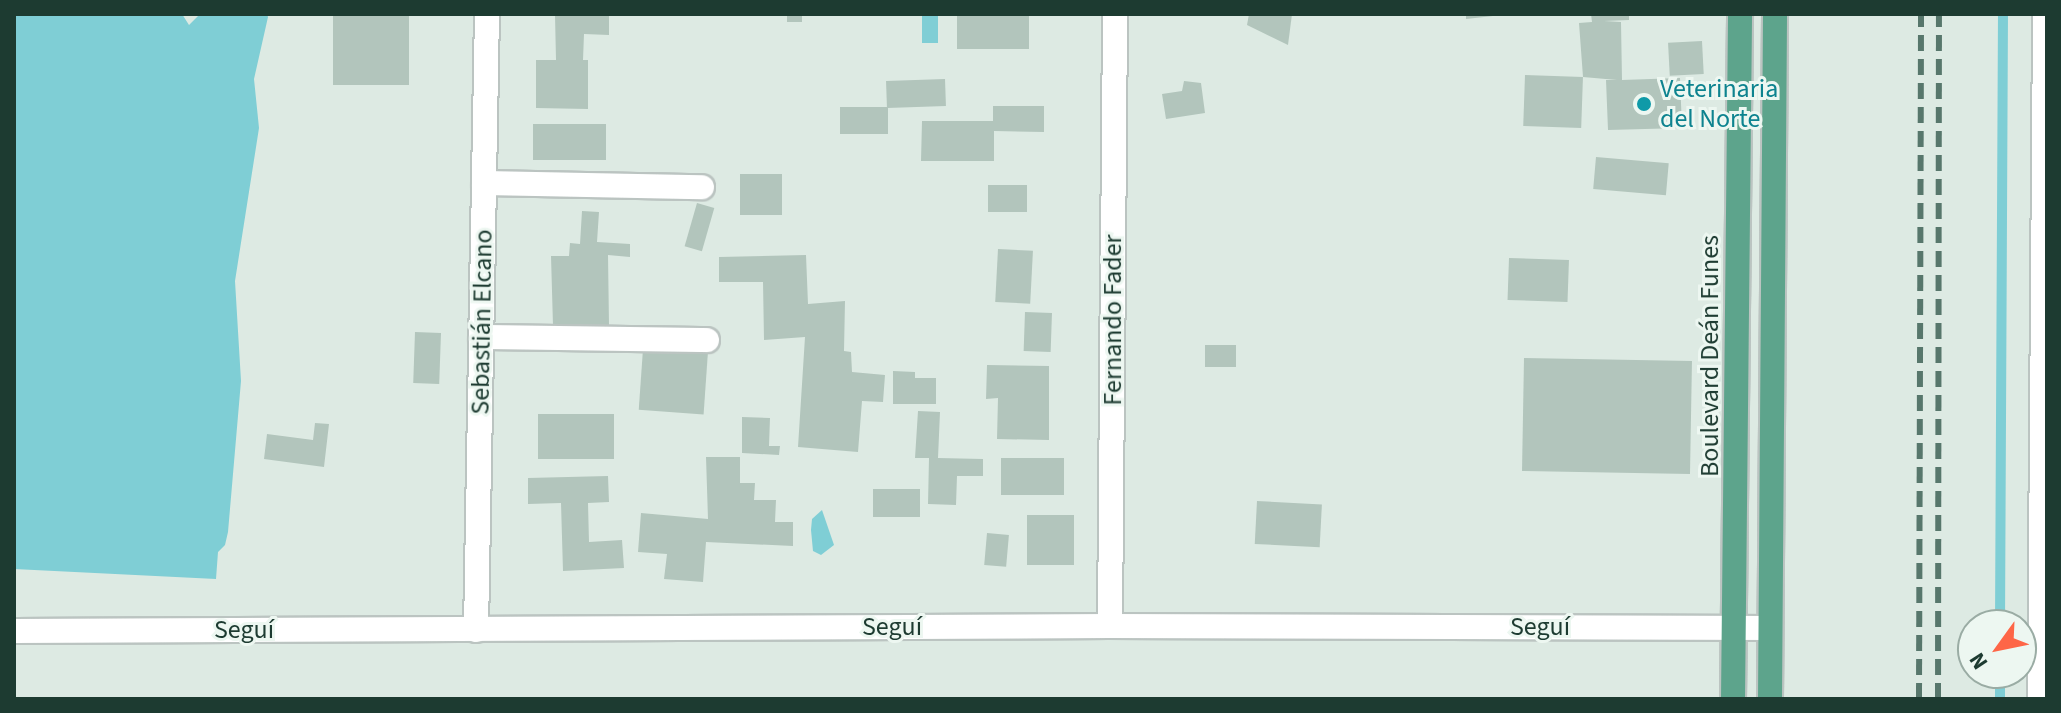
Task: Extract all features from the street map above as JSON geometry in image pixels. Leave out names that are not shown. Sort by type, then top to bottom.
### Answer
[{"type":"main road","name":"Boulevard Deán Funes","points":[[1733,699],[1740,14]]},
{"type":"main road","points":[[1770,699],[1775,14]]},
{"type":"street","name":"Sebastián Elcano","points":[[476,630],[487,14]]},
{"type":"street","name":"Fernando Fader","points":[[1110,626],[1115,14]]},
{"type":"street","points":[[2040,699],[2045,14]]},
{"type":"street","points":[[484,183],[702,187]]},
{"type":"street","points":[[481,337],[707,340]]},
{"type":"street","name":"Seguí","points":[[14,631],[1110,626],[1770,628]]},
{"type":"water","points":[[14,14],[182,14],[189,25],[200,14],[267,14],[254,79],[259,128],[235,281],[241,381],[228,532],[225,545],[218,552],[216,579],[14,569]]},
{"type":"water","points":[[922,14],[938,14],[938,43],[922,43]]},
{"type":"water","points":[[822,510],[834,545],[821,555],[813,551],[811,530],[812,519]]},
{"type":"building","points":[[333,14],[409,14],[409,85],[333,85]]},
{"type":"building","points":[[609,14],[609,35],[584,34],[583,60],[588,60],[588,109],[536,108],[536,60],[556,60],[555,15]]},
{"type":"building","points":[[787,14],[802,14],[802,22],[787,22]]},
{"type":"building","points":[[957,14],[1029,14],[1029,49],[957,49]]},
{"type":"building","points":[[1249,14],[1292,14],[1288,45],[1247,25]]},
{"type":"building","points":[[1466,14],[1492,14],[1493,16],[1466,19]]},
{"type":"building","points":[[1591,14],[1629,14],[1629,20],[1604,21],[1621,22],[1622,80],[1680,78],[1682,128],[1608,130],[1606,80],[1617,80],[1583,77],[1579,23],[1592,22]]},
{"type":"building","points":[[1702,41],[1704,74],[1670,76],[1668,43]]},
{"type":"building","points":[[1525,75],[1583,77],[1581,128],[1523,126]]},
{"type":"building","points":[[945,79],[946,106],[887,108],[886,81]]},
{"type":"building","points":[[1184,81],[1201,83],[1205,113],[1166,119],[1162,94],[1182,91]]},
{"type":"building","points":[[993,106],[1044,106],[1044,132],[994,131],[994,161],[921,161],[922,121],[993,121]]},
{"type":"building","points":[[840,107],[888,107],[888,134],[840,134]]},
{"type":"building","points":[[533,124],[606,124],[606,160],[533,160]]},
{"type":"building","points":[[1596,157],[1669,163],[1666,195],[1593,189]]},
{"type":"building","points":[[740,174],[782,174],[782,215],[740,215]]},
{"type":"building","points":[[988,185],[1027,185],[1027,212],[988,212]]},
{"type":"building","points":[[697,203],[714,208],[702,251],[685,246]]},
{"type":"building","points":[[582,211],[599,212],[597,242],[630,244],[630,257],[608,255],[609,325],[553,326],[551,256],[569,256],[570,243],[580,244]]},
{"type":"building","points":[[998,249],[1033,251],[1030,304],[995,302]]},
{"type":"building","points":[[806,255],[808,304],[845,301],[844,351],[851,352],[852,372],[885,375],[883,402],[862,401],[858,452],[798,447],[805,337],[764,340],[763,282],[719,282],[719,257]]},
{"type":"building","points":[[1509,258],[1569,260],[1567,302],[1508,300]]},
{"type":"building","points":[[1025,312],[1052,313],[1051,352],[1024,351]]},
{"type":"building","points":[[415,332],[441,333],[439,384],[413,383]]},
{"type":"building","points":[[1205,345],[1236,345],[1236,367],[1205,367]]},
{"type":"building","points":[[643,349],[708,354],[704,414],[639,410]]},
{"type":"building","points":[[1524,358],[1692,361],[1690,474],[1522,471]]},
{"type":"building","points":[[987,365],[1049,366],[1049,440],[997,439],[998,398],[986,399]]},
{"type":"building","points":[[893,371],[915,372],[915,378],[936,378],[936,404],[893,404]]},
{"type":"building","points":[[918,411],[940,412],[938,458],[983,459],[983,476],[957,476],[956,505],[928,504],[929,458],[915,458]]},
{"type":"building","points":[[538,414],[614,414],[614,459],[538,459]]},
{"type":"building","points":[[742,417],[770,418],[769,446],[780,446],[779,455],[742,453]]},
{"type":"building","points":[[315,423],[329,424],[324,467],[264,459],[267,434],[313,440]]},
{"type":"building","points":[[706,457],[740,457],[740,483],[755,483],[754,500],[776,500],[775,522],[793,522],[793,546],[706,542],[703,582],[664,579],[667,554],[638,552],[641,513],[708,519]]},
{"type":"building","points":[[1001,458],[1064,458],[1064,495],[1001,495]]},
{"type":"building","points":[[608,476],[609,502],[588,503],[589,542],[622,540],[624,568],[563,571],[561,503],[528,504],[528,478]]},
{"type":"building","points":[[873,489],[920,489],[920,517],[873,517]]},
{"type":"building","points":[[1257,501],[1322,504],[1320,547],[1255,544]]},
{"type":"building","points":[[1027,515],[1074,515],[1074,565],[1027,565]]},
{"type":"building","points":[[987,533],[1009,535],[1006,567],[984,565]]},
{"type":"waterway","points":[[2000,609],[2003,14]]},
{"type":"waterway","points":[[2000,689],[2000,699]]},
{"type":"railway","points":[[1919,699],[1921,14]]},
{"type":"railway","points":[[1938,699],[1939,14]]},
{"type":"place","name":"Veterinaria del Norte","points":[[1644,104]]}]
